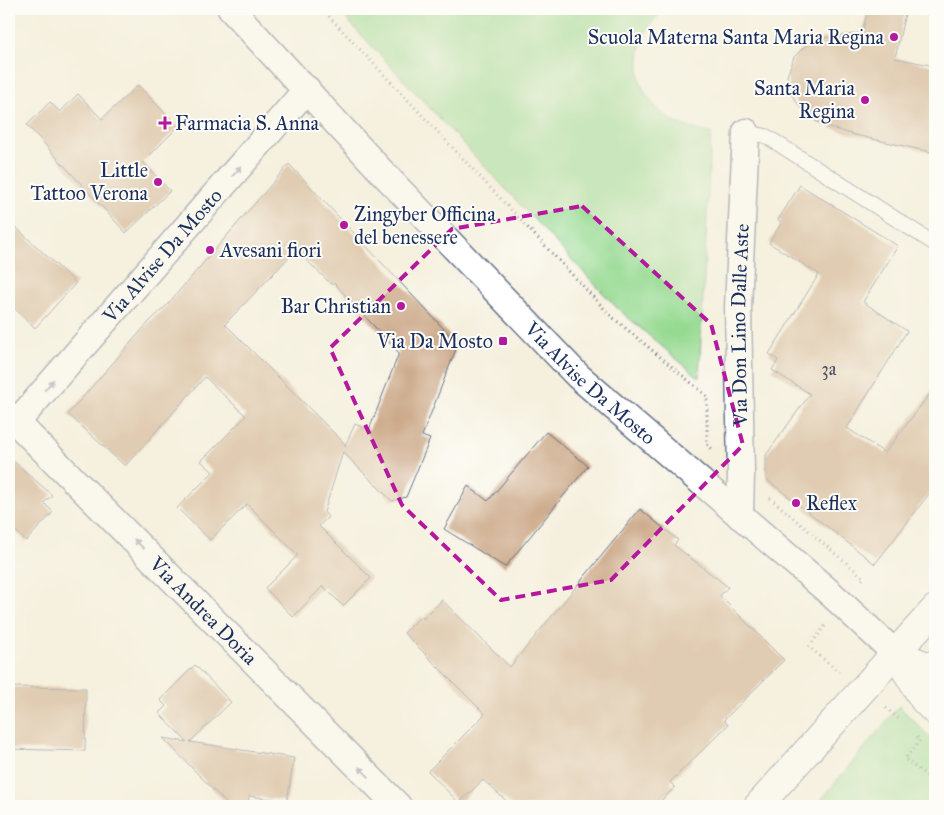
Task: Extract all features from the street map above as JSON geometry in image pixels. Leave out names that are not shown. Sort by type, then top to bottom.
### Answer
[{"type":"main road","points":[[758,806],[935,609]]},
{"type":"main road","points":[[896,654],[935,669]]},
{"type":"main road","points":[[896,654],[924,700],[935,712]]},
{"type":"street","name":"Via Alvise Da Mosto","points":[[232,9],[382,172],[578,376],[829,592],[896,654]]},
{"type":"street","name":"Via Alvise Da Mosto","points":[[13,419],[307,89]]},
{"type":"street","name":"Via Don Lino Dalle Aste","points":[[740,516],[738,307],[746,132]]},
{"type":"street","name":"Via Andrea Doria","points":[[13,419],[398,806]]},
{"type":"lane","points":[[746,132],[766,136],[935,244]]},
{"type":"path","points":[[322,9],[611,316],[707,396],[707,444],[719,455]]},
{"type":"path","points":[[768,496],[864,578]]},
{"type":"path","points":[[809,647],[824,661]]},
{"type":"path","points":[[894,715],[901,721]]},
{"type":"path","points":[[914,733],[920,740],[905,758],[935,782]]},
{"type":"highlighted area","points":[[582,206],[711,324],[743,445],[611,580],[501,600],[402,505],[330,348],[452,229]]},
{"type":"green space","points":[[337,9],[666,9],[650,24],[641,45],[639,67],[643,89],[657,108],[671,119],[684,126],[711,133],[699,378],[618,309]]},
{"type":"green space","points":[[899,706],[935,742],[935,806],[816,806]]},
{"type":"building","name":"Santa Maria Regina","points":[[868,9],[906,9],[895,58],[935,66],[935,153],[831,128],[815,121],[800,107],[790,92],[787,76],[794,57],[805,46],[823,38],[862,33]]},
{"type":"building","points":[[138,85],[178,127],[143,162],[170,191],[126,233],[27,125],[50,102],[60,112],[78,94],[102,119]]},
{"type":"building","points":[[289,164],[458,344],[422,436],[430,439],[406,497],[392,501],[343,452],[324,512],[328,517],[319,526],[371,578],[343,606],[323,586],[293,617],[265,588],[298,555],[247,504],[210,540],[177,508],[213,472],[201,461],[246,416],[205,377],[125,466],[68,414],[148,323],[166,306]],"holes":[[[296,250],[332,285],[334,283],[399,353],[369,430],[355,424],[345,446],[225,324]]]},
{"type":"building","points":[[800,185],[898,246],[863,302],[907,331],[847,428],[885,453],[935,387],[935,486],[875,564],[766,479],[766,455],[810,394],[772,370],[778,360],[769,354],[819,274],[769,243],[782,222],[778,220]]},
{"type":"building","points":[[9,221],[76,283],[35,328],[9,303]]},
{"type":"building","points":[[546,432],[588,466],[505,567],[444,529],[468,486],[488,501]]},
{"type":"building","points":[[9,457],[52,495],[44,503],[53,512],[26,541],[9,525]]},
{"type":"building","points":[[640,509],[678,540],[674,545],[728,587],[720,596],[784,660],[724,720],[728,725],[670,782],[675,787],[656,806],[512,806],[483,780],[459,803],[428,771],[485,714],[404,633],[421,616],[423,619],[442,600],[510,667]]},
{"type":"building","points":[[195,665],[231,702],[190,742],[294,758],[287,801],[249,796],[248,806],[229,806],[163,738],[187,742],[159,713],[166,706],[160,700]]},
{"type":"building","points":[[9,687],[86,688],[85,751],[9,749]]},
{"type":"place","name":"Scuola Materna Santa Maria Regina","points":[[894,37]]},
{"type":"place","name":"Santa Maria Regina","points":[[865,100]]},
{"type":"place","name":"Farmacia S. Anna","points":[[165,123]]},
{"type":"place","name":"Little Tattoo Verona","points":[[158,182]]},
{"type":"place","name":"Zingyber Officina del benessere","points":[[344,225]]},
{"type":"place","name":"Avesani fiori","points":[[210,250]]},
{"type":"place","name":"Bar Christian","points":[[401,306]]},
{"type":"place","name":"Via Da Mosto","points":[[503,341]]},
{"type":"place","name":"Reflex","points":[[796,503]]}]
